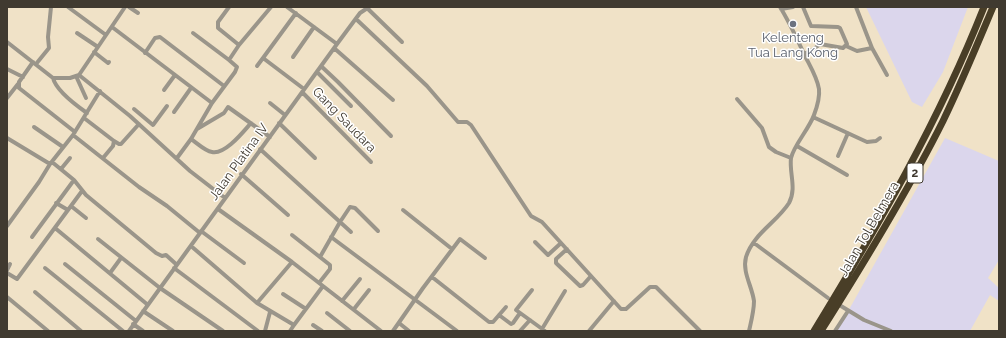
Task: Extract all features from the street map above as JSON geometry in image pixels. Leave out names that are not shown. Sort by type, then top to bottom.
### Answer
[{"type":"highway","name":"Jalan Tol Belmera","points":[[814,331],[874,232],[912,164],[954,78],[984,7]]},
{"type":"highway","name":"Jalan Tol Belmera","points":[[821,331],[875,243],[929,147],[969,64],[993,7]]},
{"type":"street","points":[[7,98],[34,63],[49,48],[48,37],[51,7]]},
{"type":"street","points":[[68,7],[106,35]]},
{"type":"street","points":[[53,78],[70,78],[77,76],[125,7]]},
{"type":"street","points":[[129,7],[138,13]]},
{"type":"street","points":[[229,7],[218,22],[218,28],[239,45]]},
{"type":"street","points":[[229,60],[239,45],[272,7]]},
{"type":"street","points":[[287,7],[314,27],[393,100]]},
{"type":"street","points":[[749,331],[754,302],[745,265],[747,254],[757,238],[785,208],[791,198],[793,186],[791,167],[792,158],[813,117],[818,102],[819,90],[816,77],[790,22],[781,8],[793,7]]},
{"type":"street","points":[[803,7],[811,26],[836,26],[840,28],[847,42],[846,46]]},
{"type":"street","points":[[856,7],[872,48],[887,75]]},
{"type":"street","points":[[368,8],[402,42]]},
{"type":"street","name":"Jalan Platina IV","points":[[128,331],[335,46],[360,14],[368,8]]},
{"type":"street","points":[[257,66],[296,13]]},
{"type":"street","points":[[356,19],[427,86],[458,122],[467,122],[471,125],[530,216],[542,222],[622,309],[624,310],[650,287],[656,287],[700,331]]},
{"type":"street","points":[[112,27],[212,103]]},
{"type":"street","points":[[293,57],[314,27]]},
{"type":"street","points":[[77,33],[98,47]]},
{"type":"street","points":[[176,158],[191,139],[212,103],[236,69],[236,65],[192,33]]},
{"type":"street","points":[[145,52],[155,38],[160,37],[224,86]]},
{"type":"street","points":[[7,42],[53,78],[55,84],[78,107],[87,113]]},
{"type":"street","points":[[804,54],[820,44],[843,48],[846,46],[857,51],[872,48]]},
{"type":"street","points":[[94,52],[108,63],[109,62]]},
{"type":"street","name":"Gang Saudara","points":[[263,58],[303,90],[371,162]]},
{"type":"street","points":[[321,66],[391,136]]},
{"type":"street","points":[[7,69],[23,77]]},
{"type":"street","points":[[316,72],[351,106]]},
{"type":"street","points":[[164,90],[175,75]]},
{"type":"street","points":[[77,76],[100,91],[130,116],[190,171],[225,198]]},
{"type":"street","points":[[77,76],[86,98]]},
{"type":"street","points":[[18,84],[29,97],[103,158],[200,232],[244,263]]},
{"type":"street","points":[[174,112],[191,88]]},
{"type":"street","points":[[7,226],[74,133],[100,91]]},
{"type":"street","points":[[737,98],[762,128],[769,147],[776,152],[792,158]]},
{"type":"street","points":[[270,103],[285,115]]},
{"type":"street","points":[[134,110],[153,125],[167,106]]},
{"type":"street","points":[[196,129],[224,113],[228,107],[270,137]]},
{"type":"street","points":[[813,117],[867,142],[876,141],[880,138]]},
{"type":"street","points":[[84,118],[119,144],[121,144],[139,124]]},
{"type":"street","points":[[191,139],[211,152],[215,152],[227,148],[251,123]]},
{"type":"street","points":[[279,123],[315,158]]},
{"type":"street","points":[[34,127],[63,147]]},
{"type":"street","points":[[838,156],[848,133]]},
{"type":"street","points":[[7,138],[61,169],[74,180],[82,191],[156,252],[162,256],[166,256],[176,266],[258,331]]},
{"type":"street","points":[[103,158],[114,146],[114,140]]},
{"type":"street","points":[[797,146],[847,175]]},
{"type":"street","points":[[260,149],[351,232]]},
{"type":"street","points":[[61,169],[70,158]]},
{"type":"street","points":[[241,174],[288,215]]},
{"type":"street","points":[[32,237],[74,180]]},
{"type":"street","points":[[10,264],[7,272],[17,279],[82,191]]},
{"type":"street","points":[[56,203],[68,210]]},
{"type":"street","points":[[71,206],[86,218]]},
{"type":"street","points":[[320,257],[340,222],[352,206],[378,231]]},
{"type":"street","points":[[218,209],[319,282],[381,331]]},
{"type":"street","points":[[403,210],[452,249]]},
{"type":"street","points":[[55,228],[148,304]]},
{"type":"street","points":[[292,235],[331,267],[319,282]]},
{"type":"street","points":[[331,237],[457,331]]},
{"type":"street","points":[[98,239],[160,288],[223,331]]},
{"type":"street","points":[[393,331],[414,300],[460,239],[485,258]]},
{"type":"street","points":[[535,242],[548,256],[561,243]]},
{"type":"street","points":[[754,243],[828,298]]},
{"type":"street","points":[[191,246],[257,303],[294,325]]},
{"type":"street","points":[[567,249],[556,259],[556,263],[580,286],[583,285],[591,276]]},
{"type":"street","points":[[110,273],[121,258]]},
{"type":"street","points":[[257,303],[292,262]]},
{"type":"street","points":[[66,264],[143,331]]},
{"type":"street","points":[[45,268],[123,331]]},
{"type":"street","points":[[432,277],[489,322],[493,322],[506,307]]},
{"type":"street","points":[[342,301],[360,279]]},
{"type":"street","points":[[290,331],[323,286]]},
{"type":"street","points":[[354,310],[369,290]]},
{"type":"street","points":[[532,290],[516,309],[543,330],[565,291]]},
{"type":"street","points":[[35,292],[80,331]]},
{"type":"street","points":[[283,294],[306,309]]},
{"type":"street","points":[[7,297],[48,331]]},
{"type":"street","points":[[589,331],[614,301]]},
{"type":"street","points":[[841,306],[864,320],[891,331]]},
{"type":"street","points":[[143,311],[173,331]]},
{"type":"street","points":[[835,331],[848,311]]},
{"type":"street","points":[[265,331],[270,312]]},
{"type":"street","points":[[499,314],[511,324],[520,313]]},
{"type":"street","points":[[327,314],[350,331]]},
{"type":"street","points":[[520,331],[530,320]]},
{"type":"street","points":[[399,323],[409,331]]},
{"type":"street","points":[[313,325],[322,331]]},
{"type":"shaded area","points":[[866,7],[968,7],[943,72],[922,107],[912,102]]},
{"type":"shaded area","points":[[945,138],[999,161],[999,260],[988,278],[999,288],[999,301],[990,295],[970,331],[837,331]]},
{"type":"place","name":"Kelenteng Tua Lang Kong","points":[[793,24]]}]
